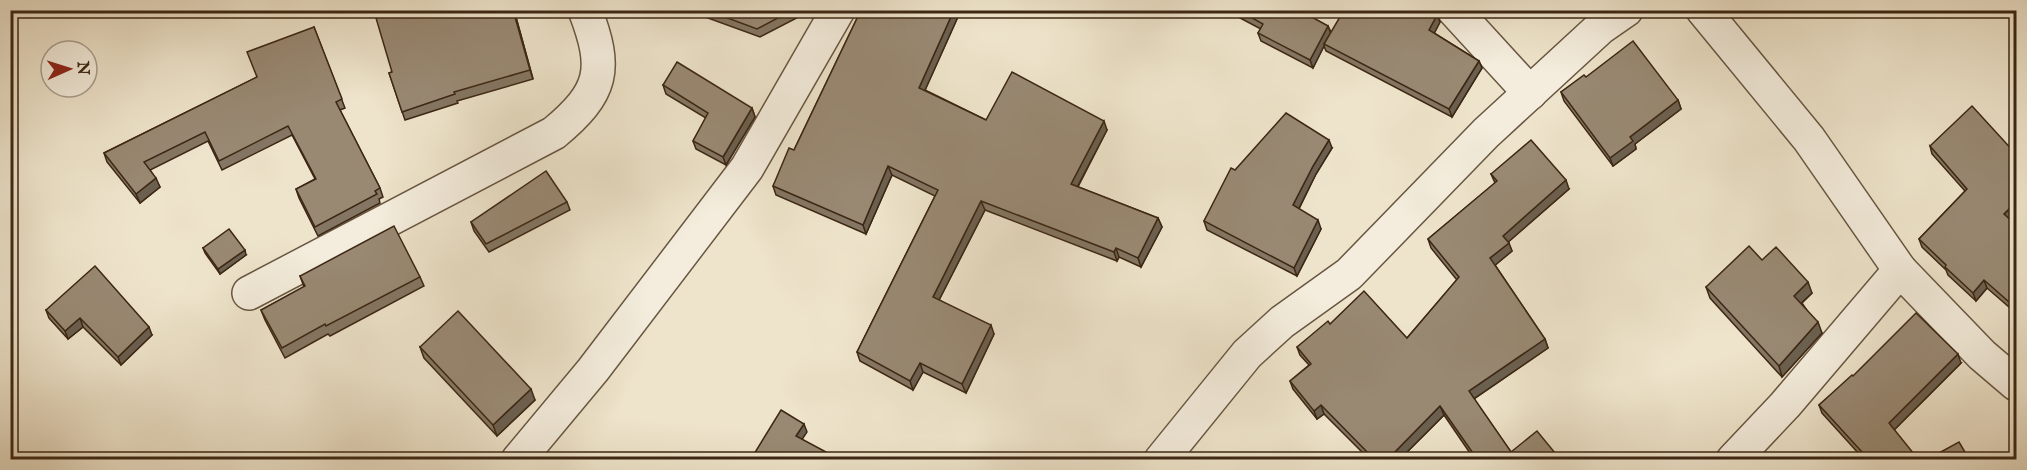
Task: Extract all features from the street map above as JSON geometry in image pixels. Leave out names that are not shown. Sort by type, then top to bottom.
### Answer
[{"type":"street","points":[[249,293],[561,128],[574,117],[591,96],[597,81],[600,63],[595,36],[585,10]]},
{"type":"street","points":[[518,459],[593,370],[747,168],[838,10]]},
{"type":"street","points":[[1454,10],[1530,93]]},
{"type":"street","points":[[1161,459],[1247,354],[1282,322],[1349,274],[1486,133],[1600,28],[1626,10]]},
{"type":"street","points":[[1704,10],[1809,139],[1900,270],[1982,355],[2016,384]]},
{"type":"street","points":[[1733,459],[1785,405],[1900,270]]},
{"type":"building","points":[[401,10],[513,10],[530,70],[454,92],[455,94],[402,112],[389,73],[392,72],[376,18]]},
{"type":"building","points":[[706,10],[793,10],[757,29]]},
{"type":"building","points":[[861,10],[954,10],[919,88],[986,120],[1012,72],[1104,121],[1071,184],[1158,218],[1138,258],[1116,248],[1114,252],[981,201],[933,297],[991,325],[962,384],[920,363],[910,381],[857,352],[938,190],[888,166],[863,225],[773,186],[789,148],[794,150]]},
{"type":"building","points":[[1238,10],[1299,10],[1328,26],[1310,60],[1258,33],[1263,24]]},
{"type":"building","points":[[1344,10],[1429,10],[1437,15],[1429,30],[1479,61],[1449,109],[1324,44]]},
{"type":"building","points":[[314,27],[342,99],[336,102],[380,188],[375,191],[377,194],[315,227],[296,189],[316,179],[288,126],[219,161],[205,132],[144,162],[156,178],[136,194],[104,153],[257,77],[247,52]]},
{"type":"building","points":[[1633,41],[1678,100],[1630,137],[1633,141],[1610,158],[1561,92],[1584,75],[1586,77]]},
{"type":"building","points":[[677,62],[752,108],[723,157],[693,141],[708,113],[663,85]]},
{"type":"building","points":[[1972,106],[2016,154],[2016,202],[2004,214],[2016,225],[2016,308],[1984,280],[1973,293],[1919,239],[1967,189],[1930,146]]},
{"type":"building","points":[[1286,113],[1329,140],[1293,205],[1318,220],[1294,268],[1204,221],[1231,168],[1235,170]]},
{"type":"building","points":[[1531,140],[1566,180],[1503,236],[1509,243],[1490,258],[1545,339],[1469,391],[1511,452],[1537,431],[1560,459],[1477,459],[1440,406],[1388,459],[1374,459],[1321,405],[1314,411],[1290,381],[1311,364],[1297,347],[1328,321],[1330,324],[1364,291],[1407,338],[1459,277],[1428,239],[1497,181],[1491,174]]},
{"type":"building","points":[[546,171],[567,202],[486,244],[471,222]]},
{"type":"building","points":[[394,226],[420,277],[282,348],[261,310],[305,286],[300,276]]},
{"type":"building","points":[[229,229],[245,250],[218,269],[203,248]]},
{"type":"building","points":[[1749,246],[1762,260],[1776,247],[1808,282],[1794,296],[1818,322],[1779,366],[1706,287]]},
{"type":"building","points":[[95,266],[149,327],[118,357],[80,318],[65,331],[46,310]]},
{"type":"building","points":[[458,311],[531,389],[493,425],[420,347]]},
{"type":"building","points":[[1916,313],[1958,354],[1889,423],[1918,459],[1855,459],[1862,452],[1819,405],[1853,376]]},
{"type":"building","points":[[781,410],[804,424],[796,436],[839,459],[751,459]]},
{"type":"building","points":[[1959,442],[1969,459],[1928,459]]},
{"type":"building","points":[[152,453],[160,459],[146,459]]}]
